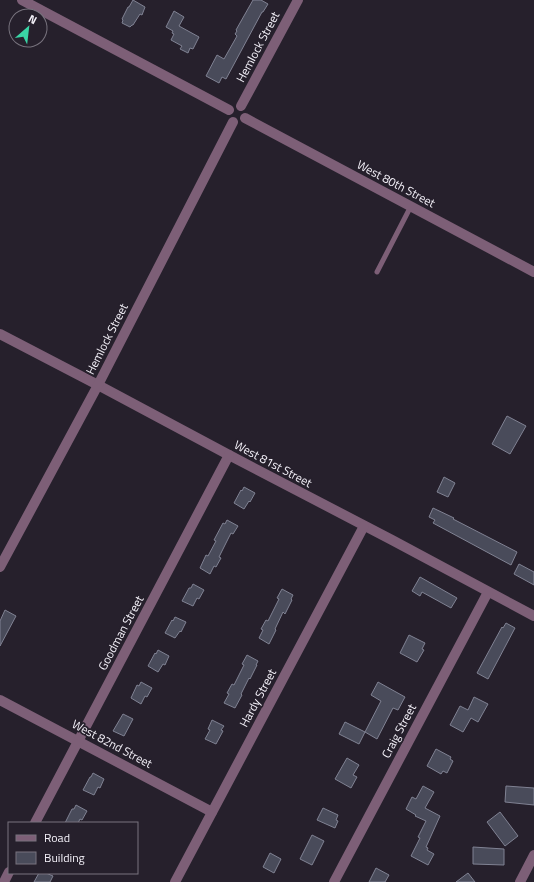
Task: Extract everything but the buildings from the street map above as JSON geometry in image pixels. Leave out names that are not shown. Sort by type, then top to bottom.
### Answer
[{"type":"street","points":[[22,0],[229,110]]},
{"type":"street","name":"Hemlock Street","points":[[241,106],[298,0]]},
{"type":"street","points":[[236,105],[241,106],[246,112],[245,118],[240,123],[233,122],[228,117],[229,110],[231,107],[236,105]]},
{"type":"street","name":"West 80th Street","points":[[245,118],[534,272]]},
{"type":"street","name":"Hemlock Street","points":[[0,567],[98,385],[233,122]]},
{"type":"street","name":"West 81st Street","points":[[0,334],[534,616]]},
{"type":"street","name":"Goodman Street","points":[[36,822],[229,455]]},
{"type":"street","name":"Hardy Street","points":[[175,882],[364,526]]},
{"type":"street","name":"Craig Street","points":[[334,882],[488,592]]},
{"type":"street","name":"West 82nd Street","points":[[0,700],[212,812]]},
{"type":"street","points":[[520,882],[534,855]]},
{"type":"lane","points":[[377,272],[411,206]]}]
